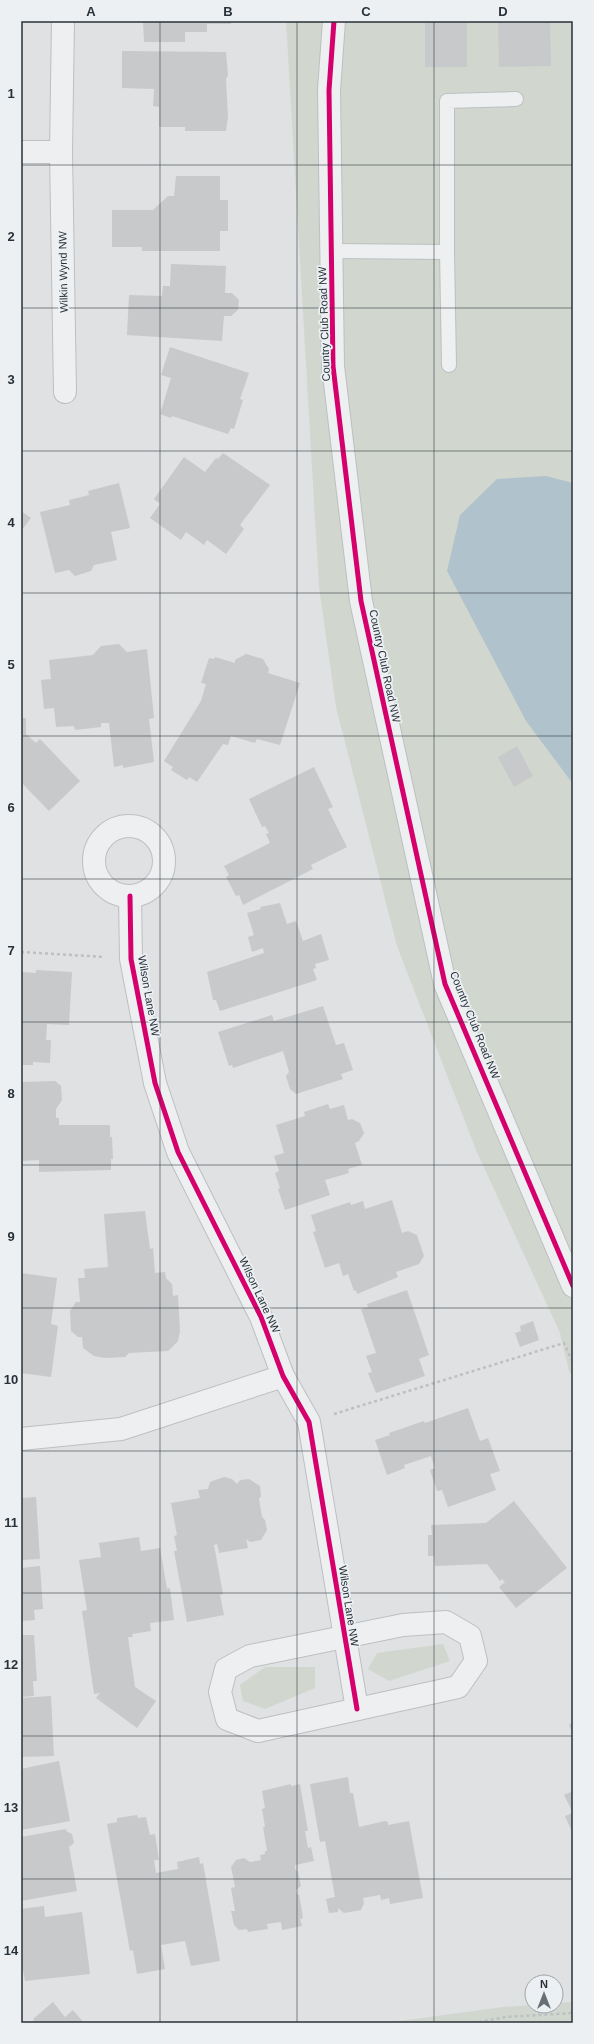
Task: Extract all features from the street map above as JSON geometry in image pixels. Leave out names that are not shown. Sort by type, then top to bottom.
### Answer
[{"type":"street","name":"Wilkin Wynd NW","points":[[63,21],[61,152],[65,392]]},
{"type":"street","name":"Country Club Road NW","points":[[334,21],[330,90],[333,366],[361,601],[445,984],[573,1286]]},
{"type":"street","points":[[21,152],[61,152]]},
{"type":"street","name":"Wilson Lane NW","points":[[130,896],[131,958],[155,1083],[178,1152],[261,1317],[283,1376],[309,1422],[357,1709]]},
{"type":"street","points":[[21,1439],[121,1429],[283,1376]]},
{"type":"street","name":"Wilson Lane NW","points":[[446,1622],[470,1636],[476,1661],[458,1687],[357,1709],[258,1731],[227,1719],[220,1692],[226,1669],[250,1656],[403,1625],[446,1622]]},
{"type":"lane","points":[[449,365],[447,101],[516,99]]},
{"type":"lane","points":[[332,251],[447,252]]},
{"type":"path","points":[[21,952],[131,958]]},
{"type":"path","points":[[309,1422],[564,1342],[573,1363]]},
{"type":"path","points":[[473,2023],[506,2017],[573,2013]]},
{"type":"shaded area","points":[[286,21],[573,21],[573,1377],[569,1371],[560,1333],[476,1150],[397,946],[336,707],[319,587]]},
{"type":"shaded area","points":[[546,476],[573,483],[573,784],[526,721],[447,571],[460,515],[497,479]]},
{"type":"shaded area","points":[[443,1644],[450,1661],[389,1681],[368,1669],[377,1653]]},
{"type":"shaded area","points":[[265,1667],[315,1667],[315,1688],[265,1709],[243,1701],[240,1685]]},
{"type":"shaded area","points":[[573,2002],[573,2023],[385,2023],[524,2006],[524,2014],[564,2014],[564,2003]]},
{"type":"building","points":[[143,21],[231,21],[231,24],[207,24],[207,32],[185,32],[185,42],[144,42]]},
{"type":"building","points":[[425,21],[467,21],[467,67],[425,67]]},
{"type":"building","points":[[498,21],[550,21],[551,66],[499,67]]},
{"type":"building","points":[[122,51],[226,52],[228,75],[226,79],[228,117],[226,131],[185,131],[185,127],[159,127],[159,107],[153,106],[154,89],[122,88]]},
{"type":"building","points":[[176,176],[220,176],[220,200],[228,200],[228,231],[220,231],[220,251],[142,251],[142,247],[112,247],[112,210],[153,210],[168,196],[174,196]]},
{"type":"building","points":[[171,264],[226,266],[225,293],[232,293],[239,300],[238,310],[231,316],[224,316],[222,341],[127,335],[129,295],[162,296],[163,286],[170,286]]},
{"type":"building","points":[[170,347],[249,373],[240,399],[243,400],[234,429],[231,428],[228,434],[172,416],[171,418],[160,414],[171,378],[161,375]]},
{"type":"building","points":[[223,453],[270,485],[240,525],[244,529],[226,554],[207,540],[204,545],[186,532],[181,540],[150,518],[160,504],[154,499],[184,457],[205,472],[216,458],[218,459]]},
{"type":"building","points":[[119,483],[130,528],[111,532],[117,560],[94,565],[91,571],[75,576],[69,570],[55,573],[40,512],[70,505],[69,500],[89,495],[88,491]]},
{"type":"building","points":[[21,511],[31,518],[21,531]]},
{"type":"building","points":[[119,644],[127,652],[147,649],[154,718],[149,719],[154,762],[123,768],[123,765],[114,767],[109,723],[101,723],[101,727],[75,730],[74,726],[56,727],[54,708],[44,709],[41,680],[51,679],[49,660],[93,655],[101,646]]},
{"type":"building","points":[[246,654],[263,659],[269,669],[268,673],[300,683],[280,745],[257,739],[255,743],[231,736],[228,745],[223,744],[197,782],[189,777],[187,780],[171,770],[173,767],[164,761],[201,701],[206,684],[201,683],[209,658],[214,659],[215,657],[235,663],[235,660]]},
{"type":"building","points":[[21,718],[26,718],[26,734],[36,743],[40,739],[80,781],[49,811],[21,782]]},
{"type":"building","points":[[517,746],[533,776],[514,787],[498,757]]},
{"type":"building","points":[[314,767],[333,807],[328,809],[347,847],[311,865],[313,869],[243,905],[239,895],[236,896],[226,877],[229,875],[224,866],[270,843],[266,834],[269,833],[265,826],[262,827],[249,799]]},
{"type":"building","points":[[280,903],[287,924],[296,921],[303,941],[321,934],[329,960],[315,964],[316,968],[313,969],[317,980],[220,1011],[216,1000],[213,1000],[207,972],[264,953],[263,948],[252,952],[248,937],[254,935],[247,913],[261,909],[260,907]]},
{"type":"building","points":[[36,970],[72,972],[69,1025],[47,1024],[46,1040],[51,1040],[50,1063],[33,1062],[33,1065],[21,1065],[21,972],[36,973]]},
{"type":"building","points":[[323,1006],[336,1045],[344,1043],[353,1070],[341,1074],[343,1079],[296,1094],[290,1089],[286,1076],[289,1072],[283,1051],[233,1068],[232,1065],[229,1066],[218,1032],[272,1015],[274,1021]]},
{"type":"building","points":[[55,1081],[61,1086],[62,1100],[56,1109],[56,1118],[59,1118],[59,1125],[110,1125],[113,1159],[111,1159],[111,1170],[39,1172],[39,1160],[21,1161],[21,1082]]},
{"type":"building","points":[[328,1104],[330,1109],[344,1105],[348,1120],[352,1119],[360,1123],[364,1133],[359,1141],[355,1143],[362,1165],[348,1169],[349,1173],[325,1180],[330,1195],[285,1210],[278,1189],[280,1188],[275,1173],[279,1171],[274,1156],[284,1153],[276,1125],[305,1116],[304,1112]]},
{"type":"building","points":[[392,1200],[402,1233],[408,1231],[417,1235],[424,1256],[419,1264],[396,1272],[398,1277],[357,1294],[356,1290],[354,1291],[348,1274],[343,1276],[339,1263],[325,1268],[313,1232],[316,1231],[311,1215],[350,1202],[351,1205],[363,1201],[365,1209]]},
{"type":"building","points":[[145,1211],[150,1249],[153,1248],[155,1273],[165,1272],[166,1278],[172,1284],[173,1296],[178,1295],[180,1331],[178,1341],[168,1351],[129,1353],[125,1357],[104,1358],[94,1356],[83,1348],[82,1337],[78,1337],[71,1331],[70,1311],[76,1302],[80,1302],[78,1278],[85,1278],[84,1269],[108,1267],[104,1214]]},
{"type":"building","points":[[21,1273],[57,1278],[51,1324],[58,1326],[51,1377],[21,1373]]},
{"type":"building","points":[[407,1290],[429,1355],[419,1359],[425,1376],[376,1393],[368,1373],[372,1372],[366,1356],[376,1353],[361,1309],[368,1307],[367,1304]]},
{"type":"building","points":[[533,1321],[539,1340],[520,1347],[515,1333],[521,1331],[520,1326]]},
{"type":"building","points":[[468,1408],[480,1441],[488,1438],[500,1471],[490,1474],[496,1490],[448,1507],[442,1490],[437,1491],[430,1470],[435,1468],[431,1456],[404,1465],[405,1468],[387,1475],[375,1440],[390,1435],[389,1433],[424,1421],[425,1423]]},
{"type":"building","points":[[224,1477],[232,1479],[237,1484],[240,1480],[249,1479],[260,1486],[261,1496],[259,1499],[262,1517],[265,1520],[267,1530],[261,1540],[250,1542],[246,1539],[248,1548],[219,1553],[217,1544],[214,1545],[223,1594],[220,1595],[224,1615],[187,1622],[174,1551],[177,1551],[174,1536],[177,1535],[171,1503],[200,1498],[198,1490],[208,1489],[210,1482]]},
{"type":"building","points":[[36,1497],[40,1559],[21,1560],[21,1498]]},
{"type":"building","points":[[514,1501],[567,1568],[516,1608],[499,1587],[505,1582],[502,1579],[500,1581],[487,1564],[435,1566],[434,1556],[428,1556],[428,1535],[432,1535],[431,1525],[486,1523]]},
{"type":"building","points":[[139,1537],[141,1551],[160,1548],[167,1589],[170,1588],[174,1620],[150,1623],[151,1631],[132,1634],[133,1637],[128,1637],[135,1687],[156,1701],[137,1728],[96,1698],[100,1693],[94,1694],[82,1611],[87,1610],[79,1560],[101,1557],[99,1543]]},
{"type":"building","points":[[40,1566],[43,1609],[34,1610],[35,1620],[21,1621],[21,1568]]},
{"type":"building","points":[[21,1635],[34,1635],[37,1681],[33,1681],[34,1696],[21,1697]]},
{"type":"building","points":[[51,1696],[54,1756],[21,1757],[21,1698]]},
{"type":"building","points":[[573,1722],[573,1734],[569,1725]]},
{"type":"building","points":[[59,1761],[70,1821],[21,1830],[21,1769]]},
{"type":"building","points":[[348,1777],[350,1793],[353,1793],[359,1827],[385,1821],[388,1822],[388,1825],[409,1821],[423,1898],[390,1904],[389,1898],[381,1900],[380,1895],[363,1898],[364,1903],[361,1910],[344,1913],[338,1908],[338,1912],[329,1913],[326,1899],[335,1897],[325,1841],[320,1842],[310,1784]]},
{"type":"building","points":[[291,1784],[291,1786],[300,1784],[308,1831],[305,1831],[308,1848],[311,1847],[314,1861],[295,1865],[301,1886],[296,1890],[297,1895],[299,1894],[303,1918],[300,1919],[302,1926],[282,1930],[281,1922],[267,1924],[268,1929],[248,1932],[247,1929],[239,1930],[234,1925],[231,1911],[235,1911],[231,1888],[235,1887],[231,1867],[236,1860],[244,1858],[250,1862],[261,1860],[260,1855],[265,1854],[265,1851],[267,1851],[263,1827],[265,1827],[262,1809],[265,1808],[262,1791]]},
{"type":"building","points":[[573,1791],[573,1813],[564,1795]]},
{"type":"building","points":[[573,1813],[573,1834],[565,1816]]},
{"type":"building","points":[[137,1815],[138,1818],[146,1817],[150,1835],[155,1834],[159,1860],[154,1860],[156,1873],[178,1869],[177,1862],[199,1857],[200,1864],[203,1863],[220,1961],[191,1966],[185,1941],[161,1945],[165,1969],[137,1974],[133,1950],[130,1951],[107,1824],[117,1822],[117,1818]]},
{"type":"building","points":[[66,1829],[66,1831],[72,1834],[74,1843],[69,1847],[77,1891],[21,1901],[21,1837]]},
{"type":"building","points":[[44,1906],[45,1917],[82,1912],[90,1974],[25,1981],[21,1959],[21,1909]]},
{"type":"building","points":[[53,2002],[65,2017],[73,2010],[84,2023],[31,2023],[34,2020],[33,2019]]},
{"type":"cycle path","points":[[334,21],[329,90],[333,366],[361,601],[445,984],[573,1286]]},
{"type":"cycle path","points":[[130,896],[131,959],[155,1083],[178,1152],[261,1317],[283,1376],[309,1422],[357,1709]]}]
